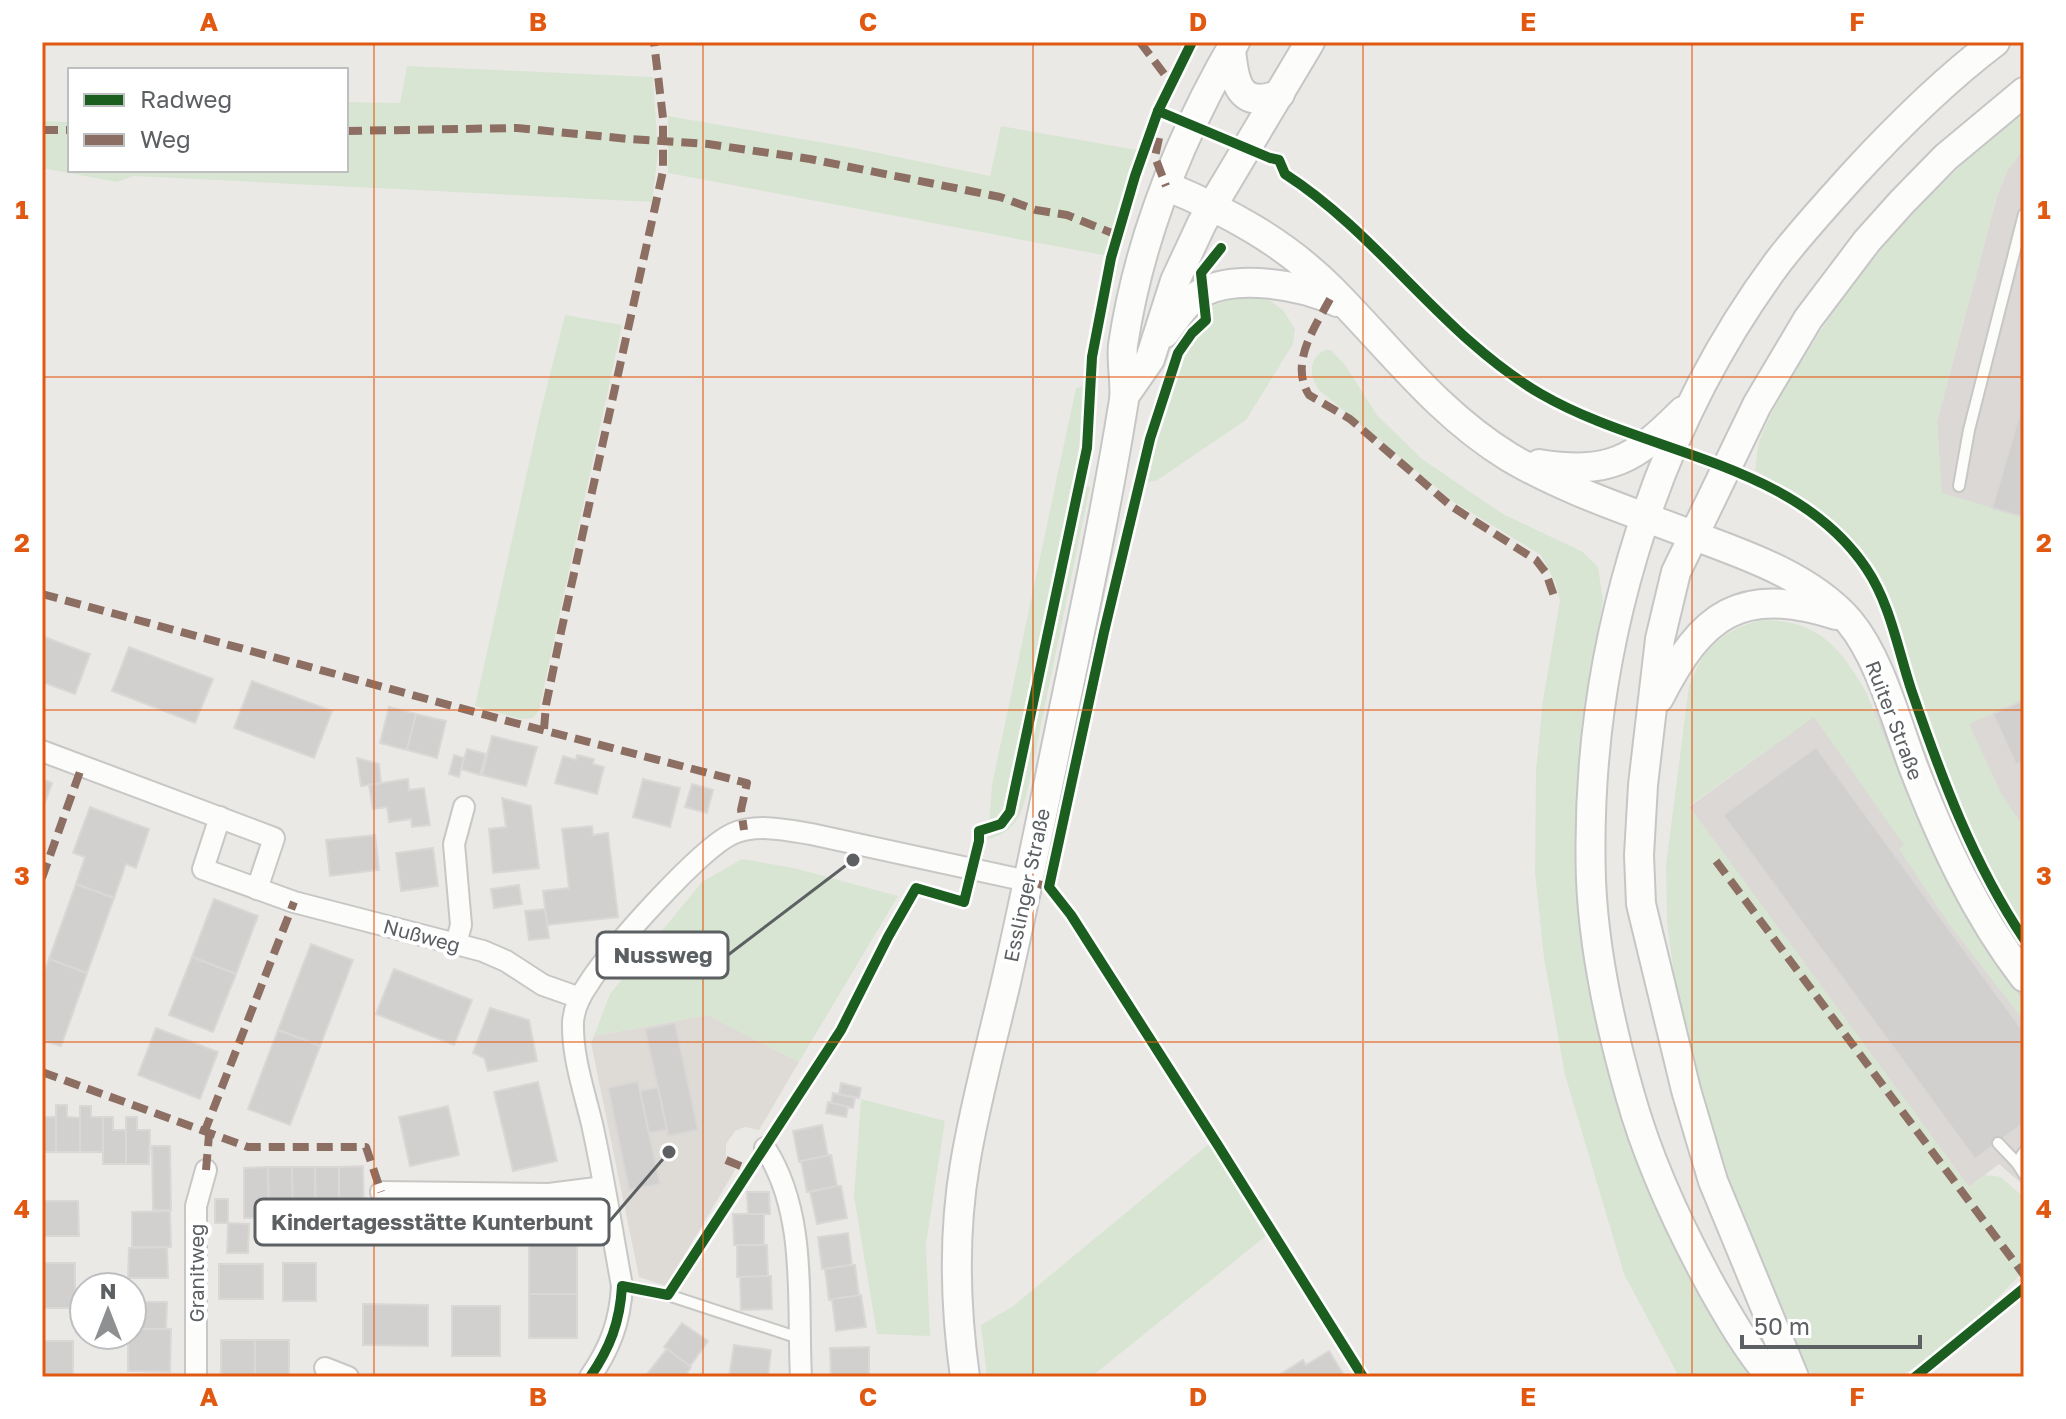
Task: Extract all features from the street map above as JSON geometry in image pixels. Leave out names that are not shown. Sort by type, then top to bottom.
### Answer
[{"type":"main road","name":"Esslinger Straße","points":[[1125,395],[1157,344],[1175,281],[1212,205],[1310,42]]},
{"type":"main road","points":[[1771,1377],[1751,1351],[1687,1241],[1657,1174],[1621,1064],[1599,962],[1591,869],[1597,735],[1618,612],[1646,517],[1667,461],[1698,394],[1749,306],[1800,235],[1923,102],[1995,42]]},
{"type":"main road","name":"Esslinger Straße","points":[[965,1377],[957,1291],[961,1190],[1072,673],[1125,395],[1123,347],[1135,283],[1166,186],[1211,84],[1233,46]]},
{"type":"main road","points":[[1233,46],[1240,88],[1246,97],[1257,100],[1280,94]]},
{"type":"main road","points":[[1794,1377],[1713,1181],[1686,1090],[1641,904],[1639,855],[1660,639],[1670,589],[1694,535],[1757,405],[1796,338],[1867,241],[1934,169],[2024,92]]},
{"type":"main road","name":"Ruiter Straße","points":[[1166,186],[1243,222],[1296,258],[1349,308],[1439,404],[1472,432],[1511,458],[1582,493],[1781,572],[1817,594],[1848,620],[1872,659],[1935,822],[1962,879],[1989,929],[2024,977]]},
{"type":"main road","points":[[1157,344],[1193,300],[1204,292],[1226,285],[1270,284],[1295,288],[1349,308]]},
{"type":"main road","points":[[1511,458],[1571,469],[1590,469],[1615,462],[1651,442],[1698,394]]},
{"type":"main road","points":[[1650,722],[1660,697],[1683,657],[1704,629],[1725,614],[1749,605],[1777,603],[1848,620]]},
{"type":"street","points":[[42,751],[274,838],[257,889]]},
{"type":"street","points":[[456,944],[461,925],[454,844],[464,807]]},
{"type":"street","name":"Nußweg","points":[[220,817],[203,869],[294,902],[483,951],[506,961],[543,985],[580,998]]},
{"type":"street","points":[[590,1377],[613,1338],[621,1307],[622,1286],[582,1087],[573,1035],[574,1012],[595,974],[656,904],[713,847],[739,831],[759,829],[795,831],[1027,881]]},
{"type":"street","points":[[765,1148],[777,1167],[788,1201],[795,1248],[801,1377]]},
{"type":"street","name":"Granitweg","points":[[196,1377],[196,1206],[206,1170]]},
{"type":"street","points":[[381,1192],[549,1194],[604,1187]]},
{"type":"street","points":[[325,1368],[348,1377]]},
{"type":"lane","points":[[1959,486],[1969,430],[2024,214]]},
{"type":"lane","points":[[1998,1143],[2024,1174]]},
{"type":"lane","points":[[2017,1163],[2024,1152]]},
{"type":"lane","points":[[622,1286],[668,1295],[781,1335],[799,1338]]},
{"type":"shaded area","points":[[2024,148],[2024,1186],[1999,1164],[1969,1187],[1689,807],[1813,717],[1953,699],[1937,421],[1997,196],[2007,171]]},
{"type":"shaded area","points":[[708,1015],[799,1062],[759,1130],[745,1127],[735,1131],[726,1144],[726,1160],[735,1170],[666,1286],[639,1277],[591,1043],[594,1036]]},
{"type":"green space","points":[[407,66],[653,77],[658,153],[652,202],[134,176],[117,182],[42,168],[42,121],[68,122],[68,172],[348,172],[348,102],[400,103]]},
{"type":"green space","points":[[2024,110],[2024,148],[2007,171],[1997,196],[1937,421],[1942,493],[2024,517],[2024,700],[1969,724],[2000,791],[2024,828],[2024,928],[1994,880],[1968,826],[1939,752],[1893,611],[1878,577],[1842,531],[1799,497],[1755,470],[1760,438],[1776,405],[1849,290],[1931,195]]},
{"type":"green space","points":[[668,116],[854,148],[990,176],[1001,126],[1137,150],[1108,256],[668,173]]},
{"type":"green space","points":[[1252,297],[1269,300],[1283,310],[1295,329],[1293,344],[1246,420],[1156,481],[1147,482],[1167,394],[1185,353],[1212,320],[1212,306],[1231,299]]},
{"type":"green space","points":[[565,315],[622,325],[539,710],[533,718],[520,719],[475,706]]},
{"type":"green space","points":[[1325,350],[1331,350],[1345,365],[1377,415],[1422,459],[1503,514],[1583,552],[1598,567],[1603,600],[1584,713],[1576,815],[1576,890],[1587,984],[1607,1068],[1623,1116],[1754,1377],[1679,1377],[1624,1274],[1565,1075],[1544,958],[1535,873],[1536,770],[1543,700],[1560,601],[1556,584],[1541,555],[1454,502],[1319,390],[1312,368],[1315,358]]},
{"type":"green space","points":[[1084,386],[1084,438],[1077,484],[1090,487],[1029,783],[1013,825],[988,839],[992,785],[1064,444],[1076,388]]},
{"type":"green space","points":[[1760,620],[1780,621],[1812,631],[1825,639],[1847,662],[1867,694],[1931,851],[1992,958],[2024,1002],[2024,1021],[1946,920],[1899,849],[1904,845],[1814,717],[1689,806],[1969,1187],[1985,1175],[2001,1177],[2021,1195],[2024,1194],[2024,1270],[1943,1347],[1895,1377],[1813,1377],[1787,1331],[1714,1151],[1676,991],[1667,922],[1666,865],[1689,686],[1701,661],[1715,643],[1734,630]]},
{"type":"green space","points":[[742,859],[794,868],[898,896],[799,1062],[708,1015],[594,1036],[610,994],[702,882]]},
{"type":"green space","points":[[861,1099],[945,1121],[926,1244],[930,1336],[877,1334],[854,1197]]},
{"type":"green space","points":[[1210,1143],[1267,1235],[1091,1377],[987,1377],[981,1325],[1012,1307]]},
{"type":"building","points":[[2024,399],[2024,517],[1992,508]]},
{"type":"building","points":[[42,636],[90,654],[75,694],[42,682]]},
{"type":"building","points":[[129,647],[213,679],[195,723],[112,691]]},
{"type":"building","points":[[252,681],[332,711],[314,758],[234,728]]},
{"type":"building","points":[[2024,700],[2024,761],[2016,765],[1993,714]]},
{"type":"building","points":[[389,707],[416,714],[407,750],[380,743]]},
{"type":"building","points":[[416,714],[446,721],[437,758],[407,750]]},
{"type":"building","points":[[492,736],[537,747],[526,786],[482,775]]},
{"type":"building","points":[[1816,747],[2024,1032],[2024,1123],[1975,1159],[1723,815]]},
{"type":"building","points":[[467,749],[486,754],[480,775],[461,769]]},
{"type":"building","points":[[454,755],[464,758],[459,777],[449,774]]},
{"type":"building","points":[[577,755],[594,759],[593,764],[604,767],[597,794],[555,783],[563,756],[576,760]]},
{"type":"building","points":[[357,758],[379,764],[381,783],[361,786]]},
{"type":"building","points":[[42,779],[52,783],[42,811]]},
{"type":"building","points":[[408,779],[409,790],[424,788],[430,825],[412,827],[411,819],[389,822],[387,807],[373,809],[369,785]]},
{"type":"building","points":[[643,779],[680,788],[670,827],[633,817]]},
{"type":"building","points":[[692,784],[713,790],[707,813],[685,807]]},
{"type":"building","points":[[502,798],[531,806],[539,868],[493,873],[489,829],[506,827]]},
{"type":"building","points":[[90,807],[149,829],[136,868],[126,864],[114,898],[76,884],[85,857],[73,853]]},
{"type":"building","points":[[592,826],[593,835],[608,833],[618,917],[547,925],[543,891],[569,888],[562,829]]},
{"type":"building","points":[[375,835],[379,870],[330,876],[326,840]]},
{"type":"building","points":[[433,848],[438,886],[401,891],[396,853]]},
{"type":"building","points":[[76,884],[114,898],[87,973],[49,959]]},
{"type":"building","points":[[519,885],[522,904],[494,908],[491,889]]},
{"type":"building","points":[[214,899],[258,916],[236,974],[192,957]]},
{"type":"building","points":[[545,909],[549,938],[529,940],[525,911]]},
{"type":"building","points":[[311,944],[353,960],[320,1046],[278,1030]]},
{"type":"building","points":[[192,957],[236,974],[213,1032],[169,1015]]},
{"type":"building","points":[[49,959],[87,973],[61,1046],[42,1040],[42,978]]},
{"type":"building","points":[[394,969],[472,1000],[454,1045],[376,1014]]},
{"type":"building","points":[[490,1008],[529,1020],[537,1061],[488,1071],[484,1058],[473,1053]]},
{"type":"building","points":[[675,1023],[698,1130],[668,1136],[645,1029]]},
{"type":"building","points":[[156,1028],[218,1052],[200,1099],[138,1075]]},
{"type":"building","points":[[278,1030],[320,1046],[290,1125],[248,1109]]},
{"type":"building","points":[[638,1081],[660,1184],[629,1190],[608,1088]]},
{"type":"building","points":[[538,1082],[557,1161],[513,1171],[494,1092]]},
{"type":"building","points":[[841,1083],[861,1088],[859,1098],[839,1094]]},
{"type":"building","points":[[658,1087],[667,1130],[649,1133],[640,1091]]},
{"type":"building","points":[[833,1093],[855,1098],[853,1108],[831,1103]]},
{"type":"building","points":[[828,1102],[848,1107],[846,1117],[826,1113]]},
{"type":"building","points":[[42,1105],[44,1117],[56,1117],[56,1152],[42,1152]]},
{"type":"building","points":[[56,1105],[67,1105],[67,1117],[80,1118],[80,1152],[56,1152]]},
{"type":"building","points":[[80,1106],[91,1106],[91,1117],[103,1117],[103,1152],[80,1152]]},
{"type":"building","points":[[448,1106],[459,1155],[410,1166],[399,1117]]},
{"type":"building","points":[[103,1117],[113,1117],[113,1130],[126,1130],[126,1164],[103,1164]]},
{"type":"building","points":[[126,1117],[137,1117],[137,1130],[150,1130],[149,1164],[126,1164]]},
{"type":"building","points":[[822,1125],[828,1156],[799,1162],[793,1131]]},
{"type":"building","points":[[152,1146],[170,1146],[171,1210],[153,1210]]},
{"type":"building","points":[[831,1155],[837,1186],[807,1192],[801,1161]]},
{"type":"building","points":[[363,1166],[364,1216],[339,1217],[339,1167]]},
{"type":"building","points":[[268,1167],[269,1218],[244,1218],[244,1168]]},
{"type":"building","points":[[268,1167],[292,1167],[293,1217],[269,1218]]},
{"type":"building","points":[[292,1167],[315,1167],[316,1217],[293,1217]]},
{"type":"building","points":[[315,1167],[339,1167],[339,1217],[316,1217]]},
{"type":"building","points":[[841,1186],[847,1218],[817,1224],[810,1192]]},
{"type":"building","points":[[747,1192],[769,1192],[770,1214],[748,1214]]},
{"type":"building","points":[[215,1199],[228,1199],[228,1223],[215,1223]]},
{"type":"building","points":[[42,1201],[78,1201],[79,1236],[42,1236]]},
{"type":"building","points":[[170,1211],[171,1247],[132,1247],[132,1212]]},
{"type":"building","points":[[733,1214],[764,1214],[764,1245],[734,1245]]},
{"type":"building","points":[[228,1223],[249,1224],[248,1253],[227,1253]]},
{"type":"building","points":[[529,1223],[577,1223],[577,1294],[529,1294]]},
{"type":"building","points":[[848,1233],[852,1265],[822,1269],[818,1237]]},
{"type":"building","points":[[737,1245],[767,1245],[768,1276],[737,1277]]},
{"type":"building","points":[[167,1247],[168,1278],[148,1278],[148,1271],[128,1271],[129,1248]]},
{"type":"building","points":[[42,1263],[75,1263],[75,1271],[68,1271],[68,1308],[42,1308]]},
{"type":"building","points":[[283,1263],[316,1263],[316,1301],[283,1301]]},
{"type":"building","points":[[219,1264],[263,1264],[263,1299],[219,1299]]},
{"type":"building","points":[[855,1265],[859,1296],[829,1300],[825,1269]]},
{"type":"building","points":[[771,1276],[772,1309],[741,1310],[740,1277]]},
{"type":"building","points":[[529,1294],[577,1294],[577,1338],[529,1338]]},
{"type":"building","points":[[861,1295],[866,1327],[836,1331],[832,1299]]},
{"type":"building","points":[[148,1302],[167,1302],[166,1329],[148,1329]]},
{"type":"building","points":[[363,1304],[428,1305],[428,1346],[363,1345]]},
{"type":"building","points":[[452,1306],[500,1306],[500,1356],[452,1356]]},
{"type":"building","points":[[682,1323],[708,1341],[690,1366],[664,1347]]},
{"type":"building","points":[[148,1329],[171,1329],[170,1372],[128,1371],[128,1351],[148,1351]]},
{"type":"building","points":[[221,1340],[255,1340],[255,1376],[221,1375]]},
{"type":"building","points":[[255,1340],[289,1340],[289,1376],[255,1376]]},
{"type":"building","points":[[42,1341],[68,1341],[68,1351],[73,1351],[73,1376],[42,1376]]},
{"type":"building","points":[[734,1345],[771,1350],[768,1377],[729,1377]]},
{"type":"building","points":[[869,1347],[869,1377],[831,1377],[830,1348]]},
{"type":"building","points":[[667,1349],[691,1367],[684,1377],[651,1377],[647,1374]]},
{"type":"building","points":[[1329,1351],[1345,1377],[1279,1375],[1303,1360],[1306,1365]]},
{"type":"marked path","points":[[544,729],[561,632],[663,171],[663,118],[654,42]]},
{"type":"marked path","points":[[1140,42],[1174,87]]},
{"type":"marked path","points":[[348,131],[517,128],[708,144],[810,159],[1000,197],[1036,210],[1067,215],[1117,235]]},
{"type":"marked path","points":[[42,130],[68,130]]},
{"type":"marked path","points":[[1159,138],[1155,157],[1166,186]]},
{"type":"marked path","points":[[1330,299],[1311,333],[1303,358],[1304,383],[1309,395],[1350,419],[1451,506],[1536,560],[1546,573],[1554,596]]},
{"type":"marked path","points":[[42,594],[747,783],[741,810],[744,830]]},
{"type":"marked path","points":[[42,878],[82,766]]},
{"type":"marked path","points":[[1716,861],[2024,1275]]},
{"type":"marked path","points":[[1027,881],[1054,891]]},
{"type":"marked path","points":[[204,1133],[294,902]]},
{"type":"marked path","points":[[42,1072],[248,1147],[366,1147],[381,1192]]},
{"type":"marked path","points":[[206,1170],[209,1135]]},
{"type":"marked path","points":[[726,1160],[750,1170]]},
{"type":"cycle path","points":[[590,1377],[613,1334],[622,1286],[668,1295],[841,1030],[916,888],[964,902],[979,831],[1001,824],[1010,812],[1087,448],[1092,357],[1111,258],[1158,111],[1192,42]]},
{"type":"cycle path","points":[[1158,111],[1279,160],[1285,174],[1351,226],[1473,344],[1541,394],[1582,414],[1759,482],[1799,504],[1836,532],[1866,568],[1882,597],[1923,724],[1960,820],[1989,881],[2024,939]]},
{"type":"cycle path","points":[[1221,248],[1201,273],[1206,320],[1178,353],[1150,439],[1104,632],[1049,887],[1071,915],[1363,1377]]},
{"type":"cycle path","points":[[1915,1377],[2024,1288]]},
{"type":"place","name":"Nussweg","points":[[853,860]]},
{"type":"place","name":"Kindertagesstätte Kunterbunt","points":[[669,1152]]}]
